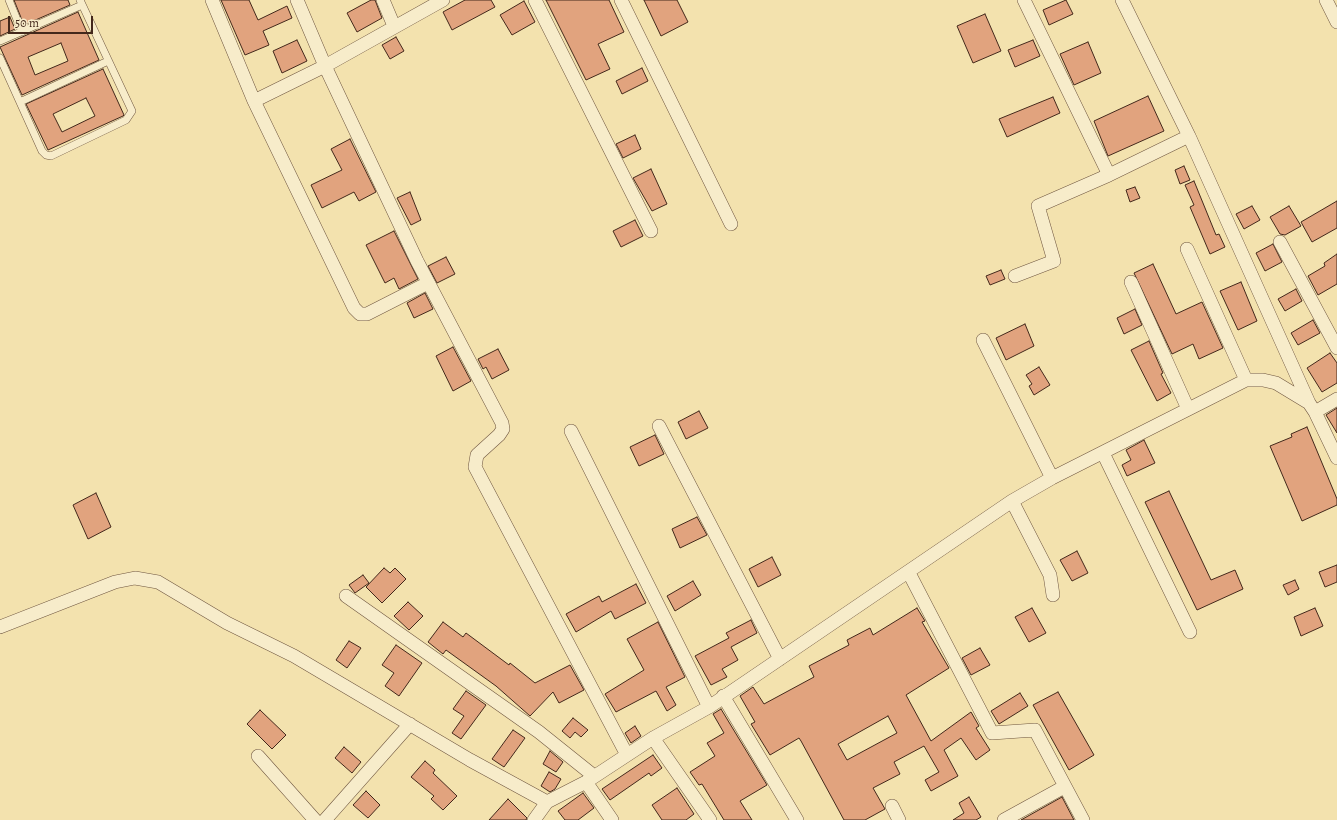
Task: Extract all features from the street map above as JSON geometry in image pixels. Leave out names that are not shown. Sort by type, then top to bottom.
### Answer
[{"type":"street","points":[[212,0],[254,101],[357,312],[367,314],[428,282]]},
{"type":"street","points":[[297,0],[325,66],[428,282],[502,423],[503,429],[499,435],[477,455],[475,467],[627,756]]},
{"type":"street","points":[[383,0],[394,26]]},
{"type":"street","points":[[254,101],[325,66],[394,26],[443,0]]},
{"type":"street","points":[[535,0],[651,231]]},
{"type":"street","points":[[621,0],[731,224]]},
{"type":"street","points":[[1024,0],[1109,176]]},
{"type":"street","points":[[1122,0],[1189,136],[1312,407],[1337,458]]},
{"type":"street","points":[[1326,0],[1337,22]]},
{"type":"street","points":[[1015,276],[1054,261],[1038,206],[1109,176],[1189,136]]},
{"type":"street","points":[[1280,242],[1337,348]]},
{"type":"street","points":[[1187,249],[1246,380]]},
{"type":"street","points":[[1131,282],[1188,409]]},
{"type":"street","points":[[984,340],[1052,478]]},
{"type":"street","points":[[534,820],[547,802],[590,779],[653,738],[709,707],[723,696],[909,572],[1012,501],[1052,478],[1246,380],[1263,380],[1276,383],[1312,407]]},
{"type":"street","points":[[1312,407],[1337,399]]},
{"type":"street","points":[[659,426],[780,659]]},
{"type":"street","points":[[571,431],[709,707]]},
{"type":"street","points":[[1103,453],[1190,632]]},
{"type":"street","points":[[1012,501],[1050,575],[1053,595]]},
{"type":"street","points":[[909,572],[992,733],[1035,730],[1064,787],[1083,820]]},
{"type":"street","points":[[0,627],[115,582],[135,578],[158,582],[227,623],[294,656],[470,760],[547,802]]},
{"type":"street","points":[[346,596],[539,732],[590,779],[612,820]]},
{"type":"street","points":[[723,696],[797,820]]},
{"type":"street","points":[[325,820],[410,724]]},
{"type":"street","points":[[653,738],[710,820]]},
{"type":"street","points":[[258,756],[315,820]]},
{"type":"street","points":[[1004,820],[1064,787]]},
{"type":"street","points":[[892,806],[899,820]]},
{"type":"lane","points":[[9,0],[22,32]]},
{"type":"lane","points":[[0,42],[81,3],[132,111],[126,120],[51,156],[46,156],[0,58]]},
{"type":"lane","points":[[20,102],[108,61]]},
{"type":"building","points":[[14,0],[68,0],[70,5],[24,25]]},
{"type":"building","points":[[221,0],[249,0],[258,20],[287,6],[292,18],[263,31],[269,45],[245,55]]},
{"type":"building","points":[[371,0],[375,0],[382,18],[357,32],[347,13]]},
{"type":"building","points":[[465,0],[491,0],[495,7],[452,30],[443,12]]},
{"type":"building","points":[[546,0],[609,0],[624,32],[598,44],[610,69],[586,80]]},
{"type":"building","points":[[644,0],[677,0],[688,22],[661,36]]},
{"type":"building","points":[[1066,0],[1073,14],[1049,25],[1043,10]]},
{"type":"building","points":[[524,1],[535,22],[512,35],[500,15]]},
{"type":"building","points":[[78,12],[99,60],[22,95],[0,47]],"holes":[[[61,43],[68,61],[35,75],[28,57]]]},
{"type":"building","points":[[985,14],[1001,51],[973,63],[957,26]]},
{"type":"building","points":[[10,17],[15,29],[0,36],[0,21]]},
{"type":"building","points":[[396,37],[404,51],[390,59],[382,45]]},
{"type":"building","points":[[297,40],[307,61],[282,73],[273,51]]},
{"type":"building","points":[[1033,40],[1040,56],[1015,67],[1008,50]]},
{"type":"building","points":[[1088,42],[1101,73],[1074,85],[1060,54]]},
{"type":"building","points":[[642,68],[648,81],[622,94],[616,81]]},
{"type":"building","points":[[103,69],[124,115],[48,150],[26,104]],"holes":[[[86,98],[95,116],[62,132],[53,114]]]},
{"type":"building","points":[[1148,96],[1164,131],[1108,156],[1094,121]]},
{"type":"building","points":[[1053,97],[1060,113],[1007,137],[999,119]]},
{"type":"building","points":[[635,135],[641,149],[623,158],[616,144]]},
{"type":"building","points":[[350,139],[376,192],[359,201],[354,192],[322,208],[311,185],[342,170],[331,149]]},
{"type":"building","points":[[1184,166],[1190,180],[1180,184],[1175,170]]},
{"type":"building","points":[[651,169],[667,204],[652,211],[633,178]]},
{"type":"building","points":[[1194,181],[1216,235],[1219,234],[1225,247],[1210,254],[1190,207],[1194,205],[1185,185]]},
{"type":"building","points":[[1135,187],[1140,198],[1130,202],[1126,190]]},
{"type":"building","points":[[410,192],[421,220],[411,225],[397,198]]},
{"type":"building","points":[[1337,201],[1337,228],[1312,242],[1301,222]]},
{"type":"building","points":[[1252,206],[1260,220],[1244,229],[1236,214]]},
{"type":"building","points":[[1289,206],[1301,226],[1285,235],[1280,234],[1270,217]]},
{"type":"building","points":[[635,220],[643,236],[621,247],[613,231]]},
{"type":"building","points":[[394,231],[418,279],[399,289],[394,278],[385,283],[366,245]]},
{"type":"building","points":[[1273,244],[1282,262],[1265,271],[1256,253]]},
{"type":"building","points":[[1337,254],[1337,284],[1318,295],[1308,276],[1325,266],[1324,263]]},
{"type":"building","points":[[446,257],[455,274],[437,283],[428,266]]},
{"type":"building","points":[[1153,264],[1176,314],[1202,302],[1223,348],[1199,359],[1193,344],[1172,354],[1134,273]]},
{"type":"building","points":[[1001,270],[1005,279],[990,285],[986,276]]},
{"type":"building","points":[[1241,282],[1257,321],[1238,330],[1220,291]]},
{"type":"building","points":[[1296,289],[1302,301],[1285,311],[1278,299]]},
{"type":"building","points":[[425,293],[433,309],[414,318],[407,303]]},
{"type":"building","points":[[1135,309],[1142,325],[1124,334],[1117,318]]},
{"type":"building","points":[[1313,320],[1320,333],[1298,345],[1291,333]]},
{"type":"building","points":[[1025,324],[1034,346],[1006,360],[996,338]]},
{"type":"building","points":[[1149,341],[1163,373],[1161,374],[1171,393],[1157,401],[1131,350]]},
{"type":"building","points":[[453,347],[471,381],[453,391],[436,356]]},
{"type":"building","points":[[498,349],[509,370],[492,379],[486,367],[483,369],[478,359]]},
{"type":"building","points":[[1330,353],[1337,363],[1337,383],[1322,392],[1307,368]]},
{"type":"building","points":[[1039,367],[1050,385],[1034,395],[1029,386],[1032,384],[1026,375]]},
{"type":"building","points":[[1337,408],[1337,433],[1326,415]]},
{"type":"building","points":[[699,411],[708,428],[686,439],[678,422]]},
{"type":"building","points":[[1307,427],[1337,499],[1337,505],[1302,521],[1270,446],[1292,437],[1291,434]]},
{"type":"building","points":[[655,435],[664,454],[639,466],[630,447]]},
{"type":"building","points":[[1144,440],[1155,463],[1127,476],[1122,465],[1131,460],[1126,450]]},
{"type":"building","points":[[1169,491],[1211,580],[1235,570],[1243,589],[1197,610],[1145,502]]},
{"type":"building","points":[[96,493],[111,527],[88,539],[73,505]]},
{"type":"building","points":[[697,517],[707,535],[680,548],[672,529]]},
{"type":"building","points":[[1077,551],[1088,573],[1072,581],[1060,560]]},
{"type":"building","points":[[772,557],[781,575],[758,587],[749,569]]},
{"type":"building","points":[[1337,565],[1337,582],[1325,587],[1319,572]]},
{"type":"building","points":[[384,568],[390,573],[395,568],[406,579],[382,603],[366,587]]},
{"type":"building","points":[[363,575],[369,583],[355,593],[349,585]]},
{"type":"building","points":[[1295,580],[1299,589],[1288,595],[1283,585]]},
{"type":"building","points":[[693,581],[701,595],[675,611],[667,596]]},
{"type":"building","points":[[636,584],[646,603],[615,619],[611,611],[576,632],[566,614],[599,596],[602,602]]},
{"type":"building","points":[[408,602],[423,616],[409,630],[394,616]]},
{"type":"building","points":[[917,608],[925,621],[922,622],[949,668],[906,695],[931,741],[971,712],[979,726],[976,728],[990,750],[976,760],[961,738],[944,750],[958,776],[931,791],[925,780],[939,772],[924,746],[894,762],[900,774],[873,788],[885,809],[865,820],[844,820],[799,738],[770,755],[751,724],[755,722],[740,696],[753,687],[764,704],[814,677],[809,666],[849,645],[847,640],[870,628],[873,635]],"holes":[[[888,716],[897,733],[847,760],[838,744]]]},
{"type":"building","points":[[1032,608],[1046,633],[1029,642],[1015,617]]},
{"type":"building","points":[[1315,608],[1323,626],[1301,636],[1294,617]]},
{"type":"building","points":[[751,620],[757,633],[731,647],[738,660],[722,669],[727,677],[711,685],[695,656],[729,638],[726,633]]},
{"type":"building","points":[[443,622],[463,637],[466,633],[509,665],[510,663],[535,683],[570,665],[584,690],[559,703],[553,692],[530,716],[496,686],[446,650],[443,654],[428,642]]},
{"type":"building","points":[[658,622],[685,677],[666,687],[676,705],[667,711],[656,691],[616,712],[605,694],[644,670],[627,639]]},
{"type":"building","points":[[349,641],[361,648],[347,668],[336,660]]},
{"type":"building","points":[[396,645],[422,663],[399,696],[385,686],[394,673],[382,665]]},
{"type":"building","points":[[980,648],[990,665],[971,675],[962,658]]},
{"type":"building","points":[[466,691],[486,705],[461,739],[452,733],[464,716],[453,709]]},
{"type":"building","points":[[1058,692],[1094,755],[1069,770],[1033,705]]},
{"type":"building","points":[[1020,693],[1028,706],[999,724],[991,711]]},
{"type":"building","points":[[721,709],[767,785],[740,801],[752,820],[724,820],[702,784],[699,785],[690,772],[715,756],[707,743],[724,733],[713,714]]},
{"type":"building","points":[[260,710],[286,735],[272,749],[247,724]]},
{"type":"building","points":[[573,718],[588,730],[581,737],[575,732],[570,738],[562,731]]},
{"type":"building","points":[[635,726],[641,736],[631,743],[625,733]]},
{"type":"building","points":[[513,730],[525,738],[504,767],[492,759]]},
{"type":"building","points":[[344,747],[361,762],[352,773],[335,758]]},
{"type":"building","points":[[550,751],[563,762],[556,772],[543,764]]},
{"type":"building","points":[[653,755],[662,768],[651,776],[649,773],[610,800],[602,789]]},
{"type":"building","points":[[425,761],[435,770],[433,773],[457,796],[443,810],[431,799],[434,796],[411,777]]},
{"type":"building","points":[[549,772],[561,779],[555,789],[550,792],[541,786]]},
{"type":"building","points":[[677,788],[694,814],[686,820],[662,820],[652,805]]},
{"type":"building","points":[[366,791],[380,805],[368,818],[353,805]]},
{"type":"building","points":[[583,793],[594,808],[578,820],[565,820],[558,811]]},
{"type":"building","points":[[969,797],[981,817],[976,820],[953,820],[964,813],[959,803]]},
{"type":"building","points":[[1062,797],[1074,820],[1021,820]]},
{"type":"building","points":[[508,799],[527,818],[526,820],[489,820]]}]
